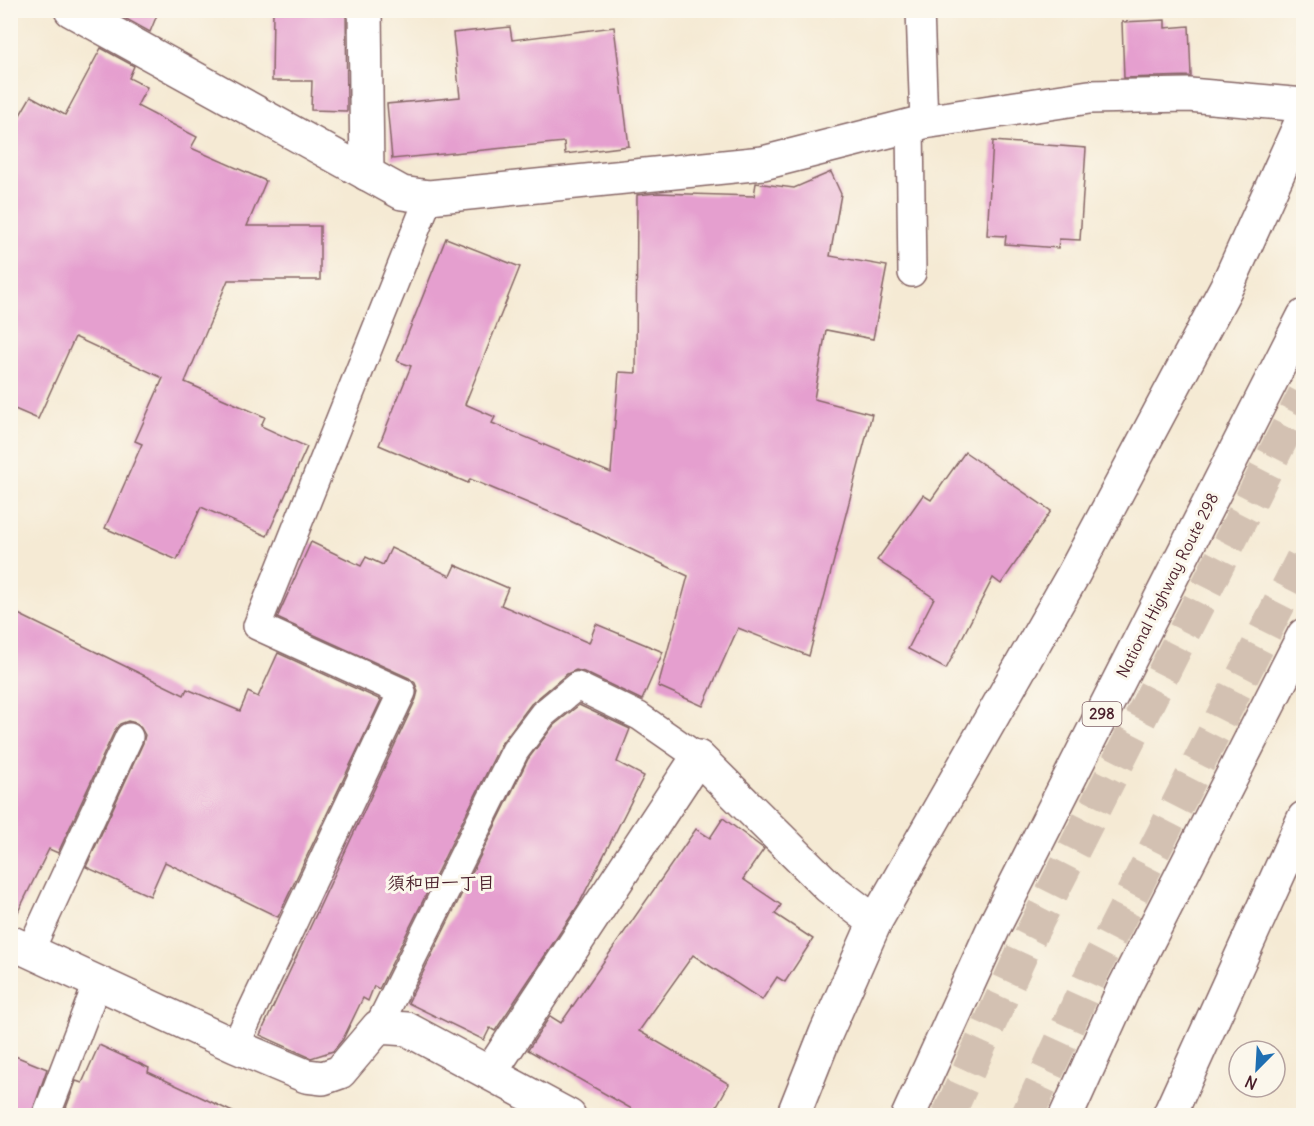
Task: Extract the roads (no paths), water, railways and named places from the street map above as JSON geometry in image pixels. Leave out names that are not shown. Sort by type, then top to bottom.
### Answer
[{"type":"main road","points":[[71,10],[402,193],[429,197],[763,162],[917,124],[1089,97],[1189,94],[1304,105]]},
{"type":"main road","points":[[365,10],[367,174]]},
{"type":"main road","points":[[793,1116],[875,922],[1073,575],[1228,284],[1304,116]]},
{"type":"main road","name":"National Highway Route 298","points":[[908,1116],[995,925],[1304,315]]},
{"type":"main road","points":[[1066,1116],[1123,990],[1304,635]]},
{"type":"main road","points":[[490,1073],[698,757],[829,887],[875,922]]},
{"type":"main road","points":[[1181,1111],[1304,818]]},
{"type":"main road","points":[[20,946],[306,1076],[323,1078],[340,1072],[378,1027],[407,1029],[566,1115]]},
{"type":"lane","points":[[912,273],[920,10]]},
{"type":"lane","points":[[236,1046],[402,692],[257,626],[429,197]]},
{"type":"lane","points":[[378,1027],[516,751],[543,714],[576,686],[639,716],[698,757]]},
{"type":"lane","points":[[20,946],[129,737]]},
{"type":"lane","points":[[46,1116],[98,981]]},
{"type":"tunnel","points":[[948,1116],[1027,942],[1304,395]]},
{"type":"tunnel","points":[[1027,1116],[1091,975],[1304,555]]},
{"type":"district","name":"須和田一丁目","points":[[441,883]]}]
